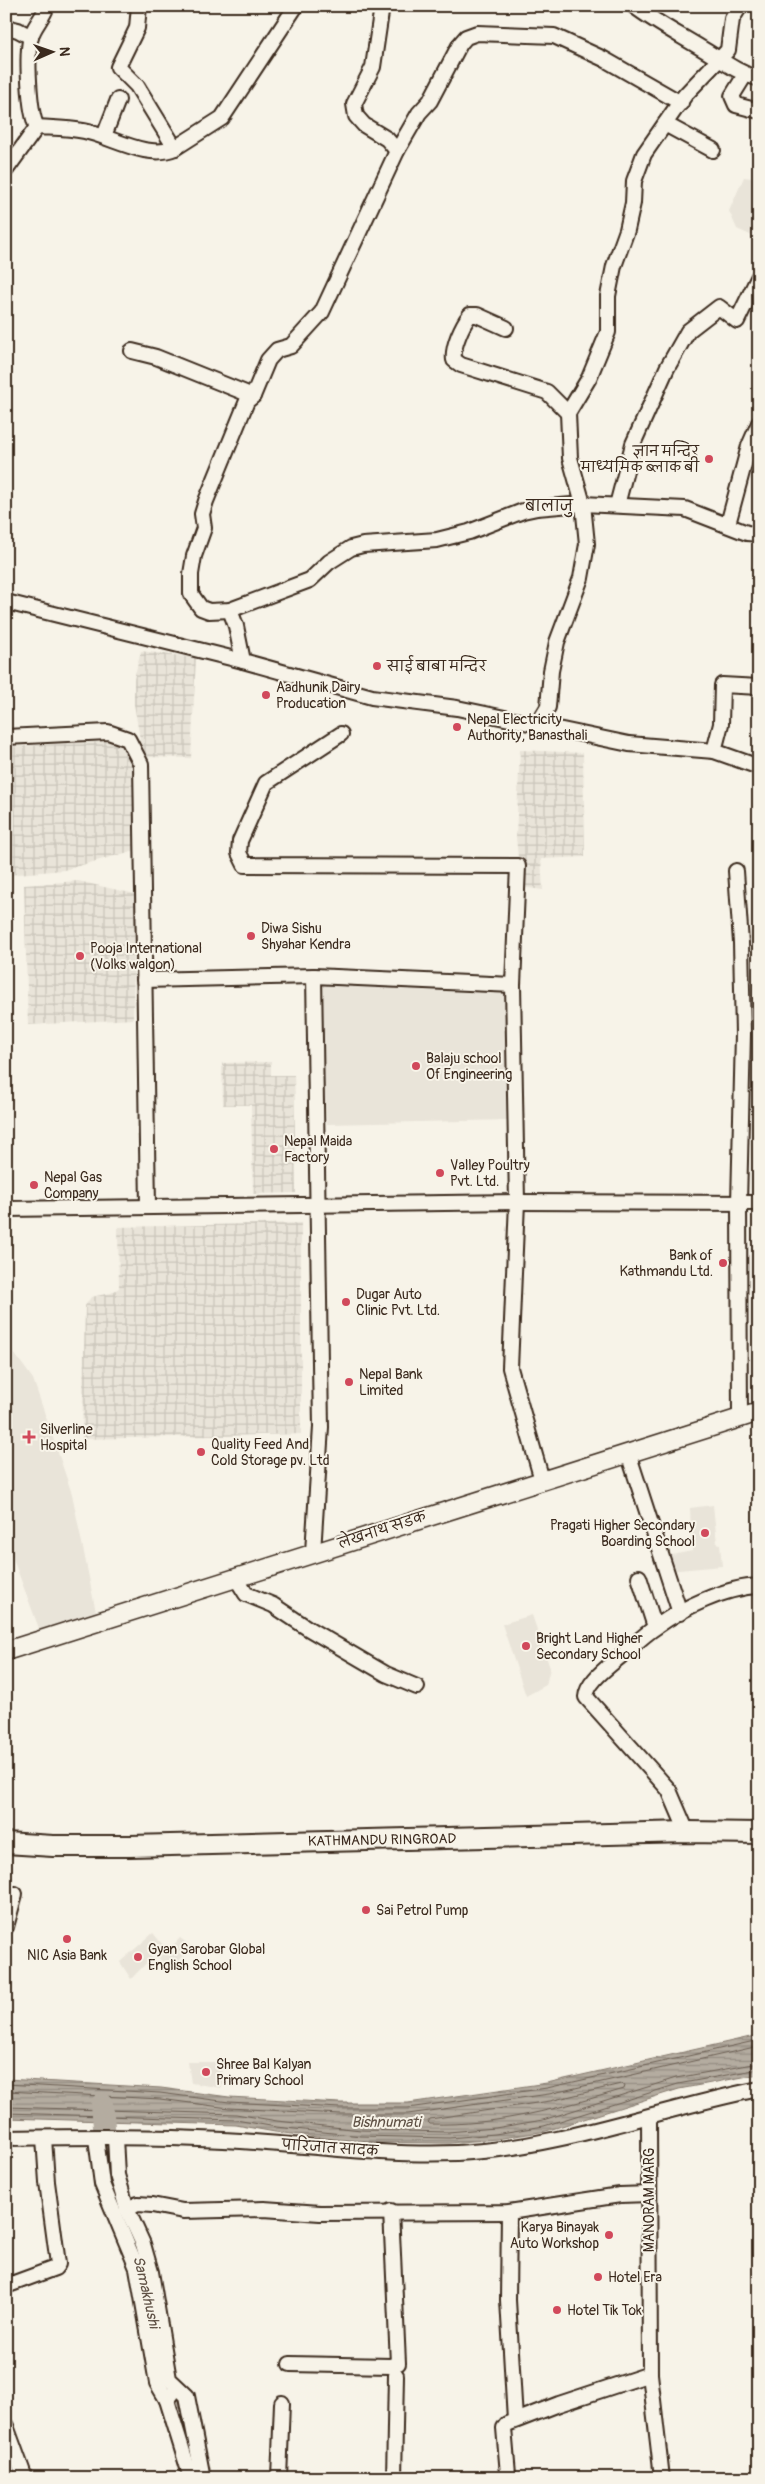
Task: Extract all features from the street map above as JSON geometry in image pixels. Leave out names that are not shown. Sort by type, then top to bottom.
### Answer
[{"type":"highway","name":"KATHMANDU RINGROAD","points":[[6,1843],[54,1846],[139,1845],[687,1832],[759,1832]]},
{"type":"main road","name":"लेखनाथ सडक","points":[[6,1651],[759,1412]]},
{"type":"street","points":[[37,127],[33,120],[30,88],[31,37],[43,18],[47,6]]},
{"type":"street","points":[[139,6],[137,28],[118,67],[137,86],[175,148]]},
{"type":"street","points":[[37,127],[82,131],[104,136],[152,152],[168,151],[175,148],[222,118],[296,6]]},
{"type":"street","points":[[382,6],[373,67],[354,104],[356,116],[364,125],[387,139],[397,151]]},
{"type":"street","points":[[634,6],[658,24],[700,47],[720,61],[752,77],[732,96],[736,105],[759,111]]},
{"type":"street","points":[[537,725],[548,707],[551,671],[557,642],[582,578],[587,544],[583,504],[570,458],[568,413],[589,378],[608,332],[608,296],[614,266],[627,230],[633,203],[634,181],[644,154],[681,103],[728,50],[732,19],[740,6]]},
{"type":"street","points":[[6,27],[18,30],[31,37]]},
{"type":"street","points":[[681,103],[604,59],[554,36],[477,33],[466,37],[460,44],[430,101],[419,114],[397,151],[322,312],[291,346],[277,350],[268,360],[254,396],[247,401],[236,424],[202,514],[204,528],[194,556],[191,574],[191,594],[201,608],[209,611],[230,610],[310,580],[335,558],[351,548],[363,545],[437,540],[469,532],[522,511],[563,504],[685,509],[728,524],[747,533],[759,534]]},
{"type":"street","points":[[104,136],[118,100]]},
{"type":"street","points":[[665,124],[713,150]]},
{"type":"street","points":[[6,170],[37,127]]},
{"type":"street","points":[[618,505],[633,444],[658,394],[667,368],[688,331],[719,307],[738,321],[759,276]]},
{"type":"street","points":[[506,328],[476,315],[470,315],[453,354],[454,360],[461,365],[547,392],[568,413]]},
{"type":"street","points":[[132,351],[156,357],[254,396]]},
{"type":"street","points":[[728,524],[749,446],[759,423]]},
{"type":"street","points":[[6,602],[243,661],[372,697],[457,708],[629,744],[714,751],[759,767]]},
{"type":"street","points":[[230,610],[236,626],[243,661]]},
{"type":"street","points":[[714,751],[721,724],[722,685],[759,687]]},
{"type":"street","points":[[6,737],[108,732],[128,740],[141,764],[148,1206]]},
{"type":"street","points":[[341,734],[266,783],[240,841],[239,853],[245,865],[518,866],[513,986],[517,1202],[510,1368],[542,1480]]},
{"type":"street","points":[[736,871],[741,943],[743,1034],[739,1203],[740,1418]]},
{"type":"street","points":[[144,980],[314,976],[513,986]]},
{"type":"street","points":[[313,1552],[321,1427],[314,976]]},
{"type":"street","points":[[6,1209],[517,1202],[759,1203]]},
{"type":"street","points":[[628,1453],[680,1613]]},
{"type":"street","points":[[639,1577],[655,1627]]},
{"type":"street","points":[[236,1578],[246,1594],[273,1605],[309,1629],[386,1674],[417,1687]]},
{"type":"street","points":[[687,1832],[669,1790],[586,1698],[586,1693],[600,1674],[655,1627],[680,1613],[735,1589],[759,1586]]},
{"type":"street","points":[[6,1927],[15,1894]]},
{"type":"street","name":"पारिजात सादक","points":[[6,2138],[225,2140],[391,2152],[456,2153],[525,2145],[650,2117],[691,2104],[759,2089]]},
{"type":"street","name":"MANORAM MARG","points":[[650,2117],[650,2374],[662,2478]]},
{"type":"street","points":[[6,2286],[55,2268],[58,2264],[47,2182],[44,2138]]},
{"type":"street","points":[[106,2138],[127,2209],[143,2244],[151,2272],[169,2379],[191,2478]]},
{"type":"street","points":[[106,2138],[102,2184],[137,2268],[157,2383],[172,2393],[187,2396],[202,2478]]},
{"type":"street","points":[[127,2209],[138,2204],[152,2204],[183,2211],[264,2209],[320,2213],[391,2211],[509,2212],[620,2195],[649,2194]]},
{"type":"street","points":[[290,2364],[392,2366],[398,2363],[391,2211]]},
{"type":"street","points":[[509,2212],[508,2300],[515,2420]]},
{"type":"street","points":[[508,2474],[504,2428],[515,2420],[650,2374]]},
{"type":"street","points":[[394,2478],[396,2375]]},
{"type":"street","points":[[279,2478],[282,2403]]},
{"type":"street","points":[[6,2426],[25,2478]]},
{"type":"shaded area","points":[[744,177],[759,179],[759,239],[737,229],[729,211]]},
{"type":"shaded area","points":[[141,651],[196,658],[191,758],[143,757],[134,704],[134,679]]},
{"type":"shaded area","points":[[121,741],[138,769],[136,850],[64,870],[6,875],[6,747]]},
{"type":"shaded area","points":[[520,750],[583,753],[585,857],[541,859],[543,890],[521,887],[516,837]]},
{"type":"shaded area","name":"Pooja International (Volks walgon)","points":[[78,881],[135,894],[133,1019],[28,1025],[24,885]]},
{"type":"shaded area","name":"Balaju school Of Engineering","points":[[316,982],[501,987],[510,1012],[510,1120],[327,1124]]},
{"type":"shaded area","name":"Nepal Maida Factory","points":[[271,1062],[271,1075],[294,1075],[296,1193],[253,1194],[251,1105],[223,1105],[222,1063]]},
{"type":"shaded area","points":[[301,1223],[301,1434],[82,1439],[85,1306],[91,1297],[111,1293],[119,1288],[118,1227]]},
{"type":"shaded area","name":"Silverline Hospital","points":[[6,1342],[33,1379],[72,1494],[98,1622],[43,1639],[6,1540]]},
{"type":"shaded area","name":"Pragati Higher Secondary Boarding School","points":[[713,1505],[717,1543],[720,1544],[722,1566],[668,1571],[667,1556],[692,1551],[690,1508]]},
{"type":"shaded area","name":"Bright Land Higher Secondary School","points":[[532,1615],[550,1668],[546,1685],[526,1696],[502,1624]]},
{"type":"shaded area","name":"Gyan Sarobar Global English School","points":[[153,1933],[168,1951],[180,1938],[192,1947],[167,1971],[156,1953],[131,1979],[120,1962]]},
{"type":"shaded area","name":"Shree Bal Kalyan Primary School","points":[[188,2062],[223,2062],[222,2088],[191,2083]]},
{"type":"water","name":"Bishnumati","points":[[759,2035],[759,2074],[679,2089],[546,2131],[496,2139],[449,2143],[361,2142],[275,2132],[236,2125],[6,2118],[6,2079],[161,2088],[229,2097],[340,2103],[408,2103],[547,2083]]},
{"type":"waterway","name":"Samakhushi","points":[[102,2104],[109,2183],[139,2253],[146,2278]]},
{"type":"waterway","name":"Samakhushi","points":[[163,2374],[165,2382],[181,2405],[190,2443]]},
{"type":"place","name":"ज्ञान मन्दिर माध्यमिक ब्लाक बी","points":[[709,459]]},
{"type":"place","name":"साई बाबा मन्दिर","points":[[377,666]]},
{"type":"place","name":"Aadhunik Dairy Producation","points":[[266,695]]},
{"type":"place","name":"Nepal Electricity Authority, Banasthali","points":[[457,727]]},
{"type":"place","name":"Diwa Sishu Shyahar Kendra","points":[[251,936]]},
{"type":"place","name":"Pooja International (Volks walgon)","points":[[80,956]]},
{"type":"place","name":"Balaju school Of Engineering","points":[[416,1066]]},
{"type":"place","name":"Nepal Maida Factory","points":[[274,1149]]},
{"type":"place","name":"Valley Poultry Pvt. Ltd.","points":[[440,1173]]},
{"type":"place","name":"Nepal Gas Company","points":[[34,1185]]},
{"type":"place","name":"Bank of Kathmandu Ltd.","points":[[723,1263]]},
{"type":"place","name":"Dugar Auto Clinic Pvt. Ltd.","points":[[346,1302]]},
{"type":"place","name":"Nepal Bank Limited","points":[[349,1382]]},
{"type":"place","name":"Silverline Hospital","points":[[29,1437]]},
{"type":"place","name":"Quality Feed And Cold Storage pv. Ltd","points":[[201,1452]]},
{"type":"place","name":"Pragati Higher Secondary Boarding School","points":[[705,1533]]},
{"type":"place","name":"Bright Land Higher Secondary School","points":[[526,1646]]},
{"type":"place","name":"Sai Petrol Pump","points":[[366,1910]]},
{"type":"place","name":"NIC Asia Bank","points":[[67,1939]]},
{"type":"place","name":"Gyan Sarobar Global English School","points":[[138,1957]]},
{"type":"place","name":"Shree Bal Kalyan Primary School","points":[[206,2072]]},
{"type":"place","name":"Karya Binayak Auto Workshop","points":[[609,2235]]},
{"type":"place","name":"Hotel Era","points":[[598,2277]]},
{"type":"place","name":"Hotel Tik Tok","points":[[557,2310]]},
{"type":"district","name":"बालाजु","points":[[549,506]]}]
